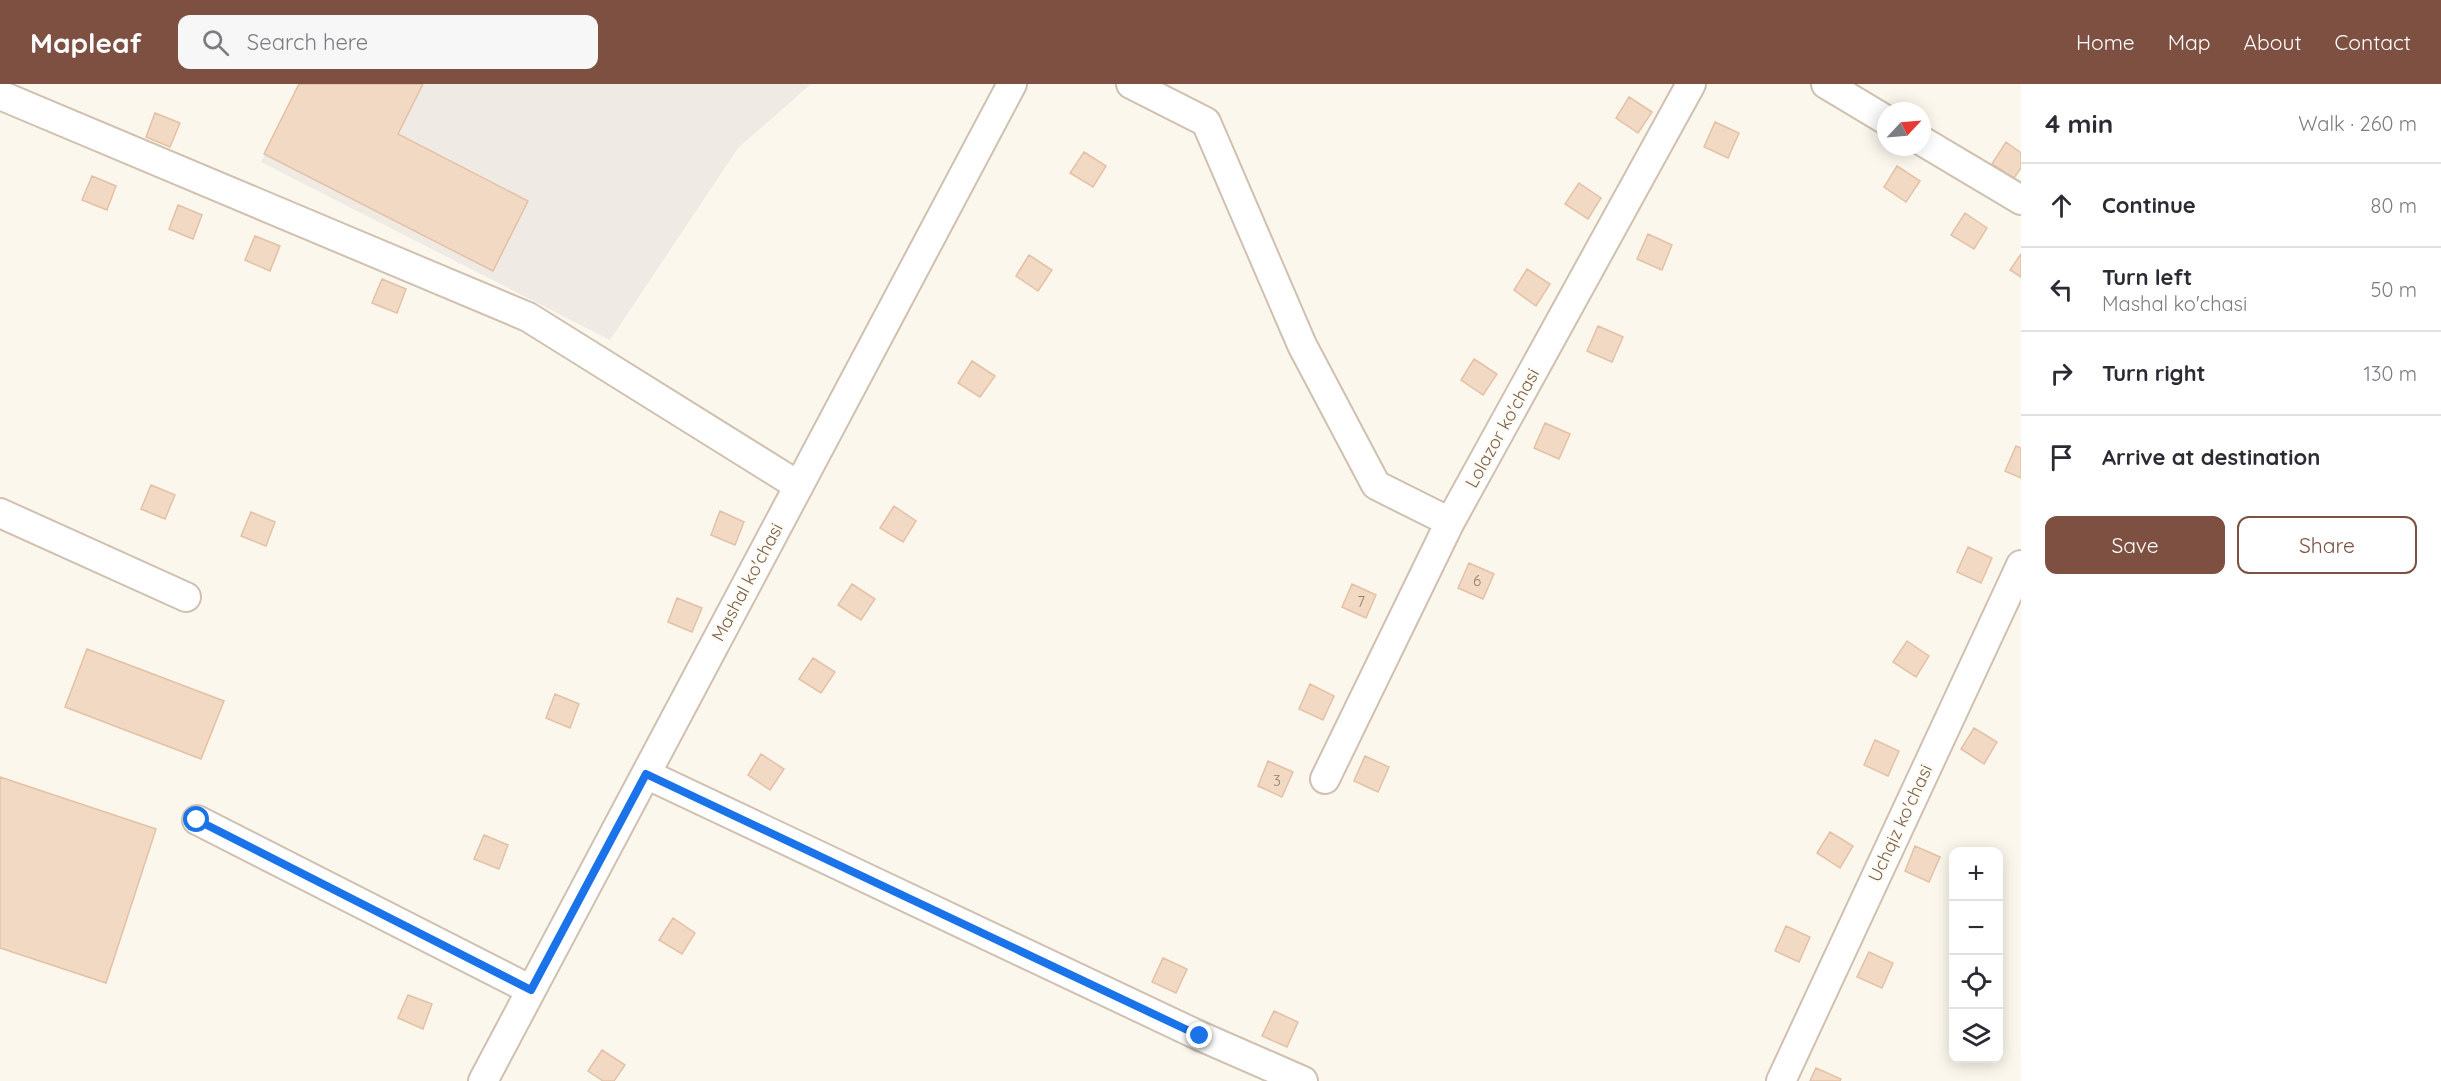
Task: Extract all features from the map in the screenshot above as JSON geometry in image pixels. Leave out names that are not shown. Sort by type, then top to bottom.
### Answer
[{"type":"street","name":"Mashal ko'chasi","points":[[483,1081],[1012,84]]},
{"type":"street","points":[[1131,84],[1206,122],[1302,345],[1376,485],[1450,522]]},
{"type":"street","name":"Lolazor ko'chasi","points":[[1325,779],[1450,522],[1691,84]]},
{"type":"street","points":[[1826,84],[1877,115]]},
{"type":"street","points":[[0,95],[528,317],[798,486]]},
{"type":"street","points":[[1931,146],[2021,200]]},
{"type":"street","points":[[0,513],[186,597]]},
{"type":"street","name":"Uchqiz ko'chasi","points":[[1780,1081],[1813,1005],[2021,565]]},
{"type":"street","points":[[646,774],[1200,1036],[1303,1081]]},
{"type":"street","points":[[197,820],[531,990]]},
{"type":"shaded area","points":[[299,84],[811,84],[738,148],[610,340],[261,162]]},
{"type":"building","points":[[299,84],[423,84],[398,134],[528,201],[493,271],[264,154]]},
{"type":"building","points":[[1629,97],[1652,112],[1638,133],[1616,118]]},
{"type":"building","points":[[155,113],[180,123],[170,147],[146,137]]},
{"type":"building","points":[[1715,122],[1739,133],[1728,158],[1704,147]]},
{"type":"building","points":[[2006,142],[2021,153],[2021,168],[2014,178],[1992,164]]},
{"type":"building","points":[[1084,152],[1106,166],[1093,187],[1070,173]]},
{"type":"building","points":[[1897,166],[1920,181],[1906,202],[1884,187]]},
{"type":"building","points":[[92,176],[116,186],[107,210],[82,200]]},
{"type":"building","points":[[1579,183],[1601,198],[1588,219],[1565,204]]},
{"type":"building","points":[[178,205],[202,215],[193,239],[169,229]]},
{"type":"building","points":[[1965,213],[1987,228],[1974,249],[1951,235]]},
{"type":"building","points":[[1648,234],[1672,245],[1662,270],[1637,259]]},
{"type":"building","points":[[255,236],[280,246],[270,271],[245,260]]},
{"type":"building","points":[[2021,254],[2021,277],[2010,270]]},
{"type":"building","points":[[1029,255],[1052,270],[1038,291],[1016,276]]},
{"type":"building","points":[[1527,269],[1550,284],[1536,306],[1514,290]]},
{"type":"building","points":[[382,279],[406,289],[397,313],[372,303]]},
{"type":"building","points":[[1598,326],[1623,337],[1612,362],[1587,351]]},
{"type":"building","points":[[1474,359],[1497,374],[1483,395],[1461,380]]},
{"type":"building","points":[[972,361],[995,376],[980,397],[958,383]]},
{"type":"building","points":[[1545,423],[1570,434],[1559,459],[1534,448]]},
{"type":"building","points":[[2016,446],[2021,448],[2021,478],[2005,471]]},
{"type":"building","points":[[151,485],[175,495],[165,519],[141,509]]},
{"type":"building","points":[[894,506],[916,521],[903,542],[880,528]]},
{"type":"building","points":[[720,511],[744,522],[735,545],[711,535]]},
{"type":"building","points":[[251,512],[275,522],[266,546],[241,536]]},
{"type":"building","points":[[1968,547],[1992,558],[1981,583],[1957,572]]},
{"type":"building","points":[[1469,563],[1494,574],[1483,599],[1458,588]]},
{"type":"building","points":[[852,584],[875,599],[861,620],[838,605]]},
{"type":"building","points":[[1352,584],[1376,595],[1366,618],[1342,607]]},
{"type":"building","points":[[677,598],[702,608],[692,632],[668,622]]},
{"type":"building","points":[[1907,641],[1929,656],[1916,677],[1893,662]]},
{"type":"building","points":[[87,649],[224,701],[201,759],[65,707]]},
{"type":"building","points":[[813,658],[835,672],[821,693],[799,679]]},
{"type":"building","points":[[1310,684],[1334,696],[1323,720],[1299,709]]},
{"type":"building","points":[[555,694],[579,704],[570,728],[546,718]]},
{"type":"building","points":[[1974,728],[1997,742],[1984,764],[1961,749]]},
{"type":"building","points":[[1875,740],[1899,751],[1888,776],[1864,765]]},
{"type":"building","points":[[761,754],[784,769],[770,790],[748,775]]},
{"type":"building","points":[[1365,756],[1389,767],[1378,792],[1354,781]]},
{"type":"building","points":[[1268,761],[1293,772],[1282,797],[1258,786]]},
{"type":"building","points":[[0,777],[156,829],[106,983],[0,948]]},
{"type":"building","points":[[1830,832],[1853,846],[1840,868],[1817,853]]},
{"type":"building","points":[[484,835],[508,845],[499,869],[474,859]]},
{"type":"building","points":[[1915,846],[1940,857],[1929,882],[1905,871]]},
{"type":"building","points":[[673,918],[695,933],[682,954],[659,940]]},
{"type":"building","points":[[1786,926],[1810,937],[1799,962],[1775,951]]},
{"type":"building","points":[[1869,952],[1893,963],[1882,988],[1857,977]]},
{"type":"building","points":[[1163,958],[1187,969],[1176,993],[1152,982]]},
{"type":"building","points":[[408,995],[432,1004],[423,1029],[398,1018]]},
{"type":"building","points":[[1274,1011],[1298,1022],[1287,1047],[1262,1036]]},
{"type":"building","points":[[602,1050],[625,1065],[614,1081],[603,1081],[588,1071]]},
{"type":"building","points":[[1816,1068],[1841,1079],[1840,1081],[1810,1081]]},
{"type":"route","points":[[197,820],[531,990],[646,774],[1200,1036]]}]
